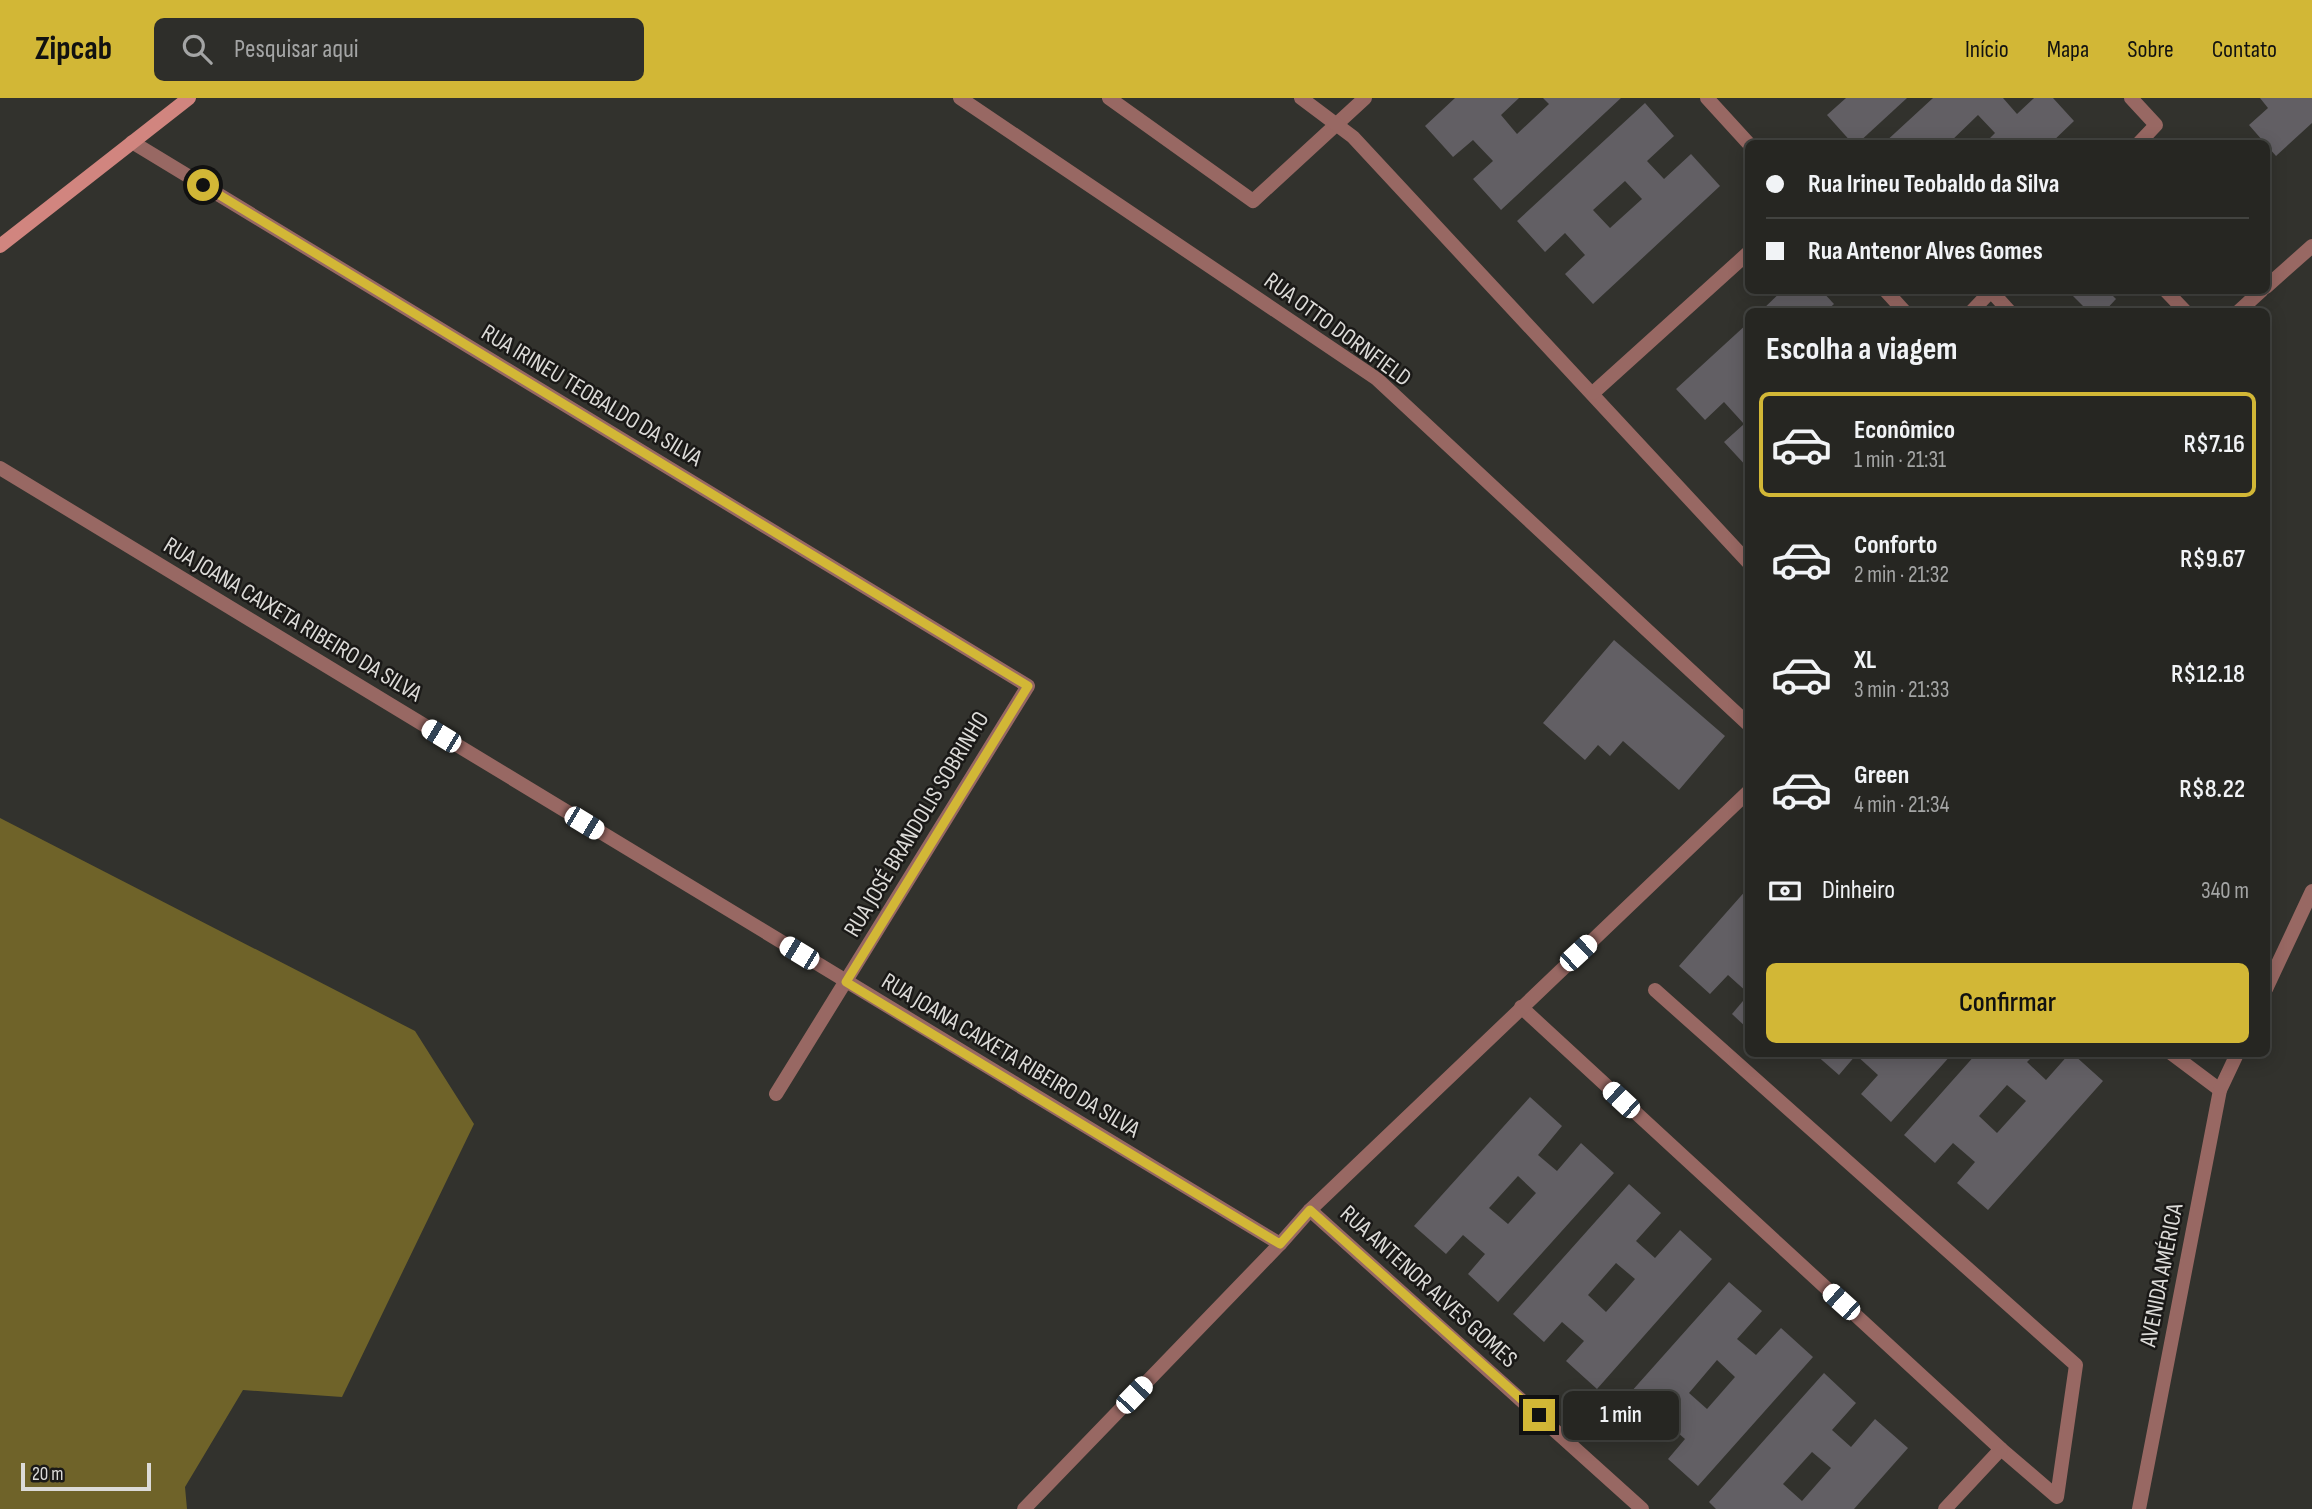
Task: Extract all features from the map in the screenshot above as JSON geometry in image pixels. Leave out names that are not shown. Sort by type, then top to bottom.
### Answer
[{"type":"street","points":[[0,246],[189,98]]},
{"type":"street","name":"RUA OTTO DORNFIELD","points":[[960,98],[1377,379],[1745,721]]},
{"type":"street","points":[[1109,98],[1253,201],[1365,98]]},
{"type":"street","points":[[1301,98],[1353,137],[1745,559]]},
{"type":"street","points":[[1707,98],[1745,140]]},
{"type":"street","points":[[2131,98],[2156,125],[2142,140]]},
{"type":"street","name":"RUA IRINEU TEOBALDO DA SILVA","points":[[132,142],[1028,686]]},
{"type":"street","points":[[2270,283],[2312,246]]},
{"type":"street","points":[[1593,393],[1745,256]]},
{"type":"street","points":[[1889,294],[1901,308]]},
{"type":"street","points":[[1975,308],[1988,294]]},
{"type":"street","points":[[1994,294],[2006,308]]},
{"type":"street","points":[[2169,294],[2182,308]]},
{"type":"street","points":[[2242,308],[2258,294]]},
{"type":"street","name":"RUA JOANA CAIXETA RIBEIRO DA SILVA","points":[[0,468],[1280,1244]]},
{"type":"street","name":"RUA JOSÉ BRANDOLIS SOBRINHO","points":[[776,1094],[1028,686]]},
{"type":"street","points":[[1024,1509],[1310,1210],[1745,795]]},
{"type":"street","points":[[2270,980],[2311,892]]},
{"type":"street","points":[[1521,1007],[2001,1449],[2057,1497],[2076,1365],[1655,990]]},
{"type":"street","points":[[2176,1057],[2220,1090]]},
{"type":"street","name":"AVENIDA AMÉRICA","points":[[2138,1509],[2220,1090],[2236,1057]]},
{"type":"street","name":"RUA ANTENOR ALVES GOMES","points":[[1310,1210],[1642,1509]]},
{"type":"street","points":[[1945,1509],[2001,1449]]},
{"type":"shaded area","points":[[0,818],[415,1031],[474,1124],[342,1397],[243,1390],[185,1487],[187,1509],[0,1509]]},
{"type":"building","points":[[1455,98],[1519,98],[1501,115],[1517,134],[1549,104],[1543,98],[1621,98],[1501,210],[1473,179],[1493,161],[1473,140],[1453,157],[1425,126]]},
{"type":"building","points":[[1846,98],[1907,98],[1861,140],[1849,140],[1827,115]]},
{"type":"building","points":[[1933,98],[2003,98],[2017,114],[2034,98],[2053,98],[2074,121],[2054,140],[1988,140],[1995,133],[1978,115],[1952,140],[1887,140]]},
{"type":"building","points":[[2260,98],[2312,98],[2312,123],[2276,156],[2270,149],[2270,140],[2262,140],[2249,125],[2268,108]]},
{"type":"building","points":[[1645,103],[1674,136],[1647,161],[1664,179],[1691,154],[1720,186],[1593,304],[1565,274],[1585,255],[1565,233],[1545,252],[1517,221]],"holes":[[[1625,181],[1642,199],[1610,228],[1593,210]]]},
{"type":"building","points":[[1779,294],[1825,294],[1834,304],[1830,308],[1764,308]]},
{"type":"building","points":[[2071,294],[2111,294],[2116,299],[2108,308],[2085,308]]},
{"type":"building","points":[[1745,326],[1745,465],[1724,442],[1744,424],[1724,402],[1705,420],[1676,389]]},
{"type":"building","points":[[1614,640],[1725,736],[1679,790],[1623,741],[1610,756],[1598,745],[1585,760],[1543,723]]},
{"type":"building","points":[[1745,891],[1745,990],[1728,975],[1710,994],[1679,966]]},
{"type":"building","points":[[1745,999],[1745,1026],[1732,1014]]},
{"type":"building","points":[[1818,1057],[1854,1057],[1839,1075]]},
{"type":"building","points":[[1858,1057],[1949,1057],[1891,1122],[1861,1094],[1878,1075]]},
{"type":"building","points":[[1973,1057],[2032,1057],[2027,1062],[2046,1080],[2066,1057],[2076,1057],[2103,1081],[1988,1210],[1957,1183],[1975,1162],[1953,1143],[1935,1163],[1904,1135]],"holes":[[[2007,1085],[2026,1101],[1997,1133],[1979,1116]]]},
{"type":"building","points":[[1530,1097],[1562,1126],[1538,1155],[1557,1171],[1581,1143],[1614,1173],[1498,1302],[1468,1274],[1485,1254],[1463,1235],[1446,1254],[1414,1226]],"holes":[[[1518,1176],[1536,1193],[1508,1224],[1489,1208]]]},
{"type":"building","points":[[1629,1184],[1661,1213],[1636,1241],[1655,1258],[1680,1230],[1712,1259],[1597,1389],[1566,1361],[1584,1341],[1562,1322],[1544,1342],[1513,1314]],"holes":[[[1616,1263],[1635,1279],[1606,1312],[1588,1295]]]},
{"type":"building","points":[[1729,1282],[1762,1311],[1737,1339],[1756,1355],[1781,1328],[1813,1357],[1698,1486],[1668,1459],[1685,1439],[1663,1420],[1645,1439],[1614,1411]],"holes":[[[1717,1360],[1735,1377],[1707,1409],[1689,1393]]]},
{"type":"building","points":[[1824,1373],[1856,1403],[1832,1430],[1851,1447],[1875,1419],[1908,1448],[1854,1509],[1716,1509],[1709,1502]],"holes":[[[1812,1452],[1831,1468],[1802,1501],[1783,1484]]]},
{"type":"route","points":[[203,185],[1028,686],[846,982],[1280,1244],[1310,1210],[1539,1415]]}]
